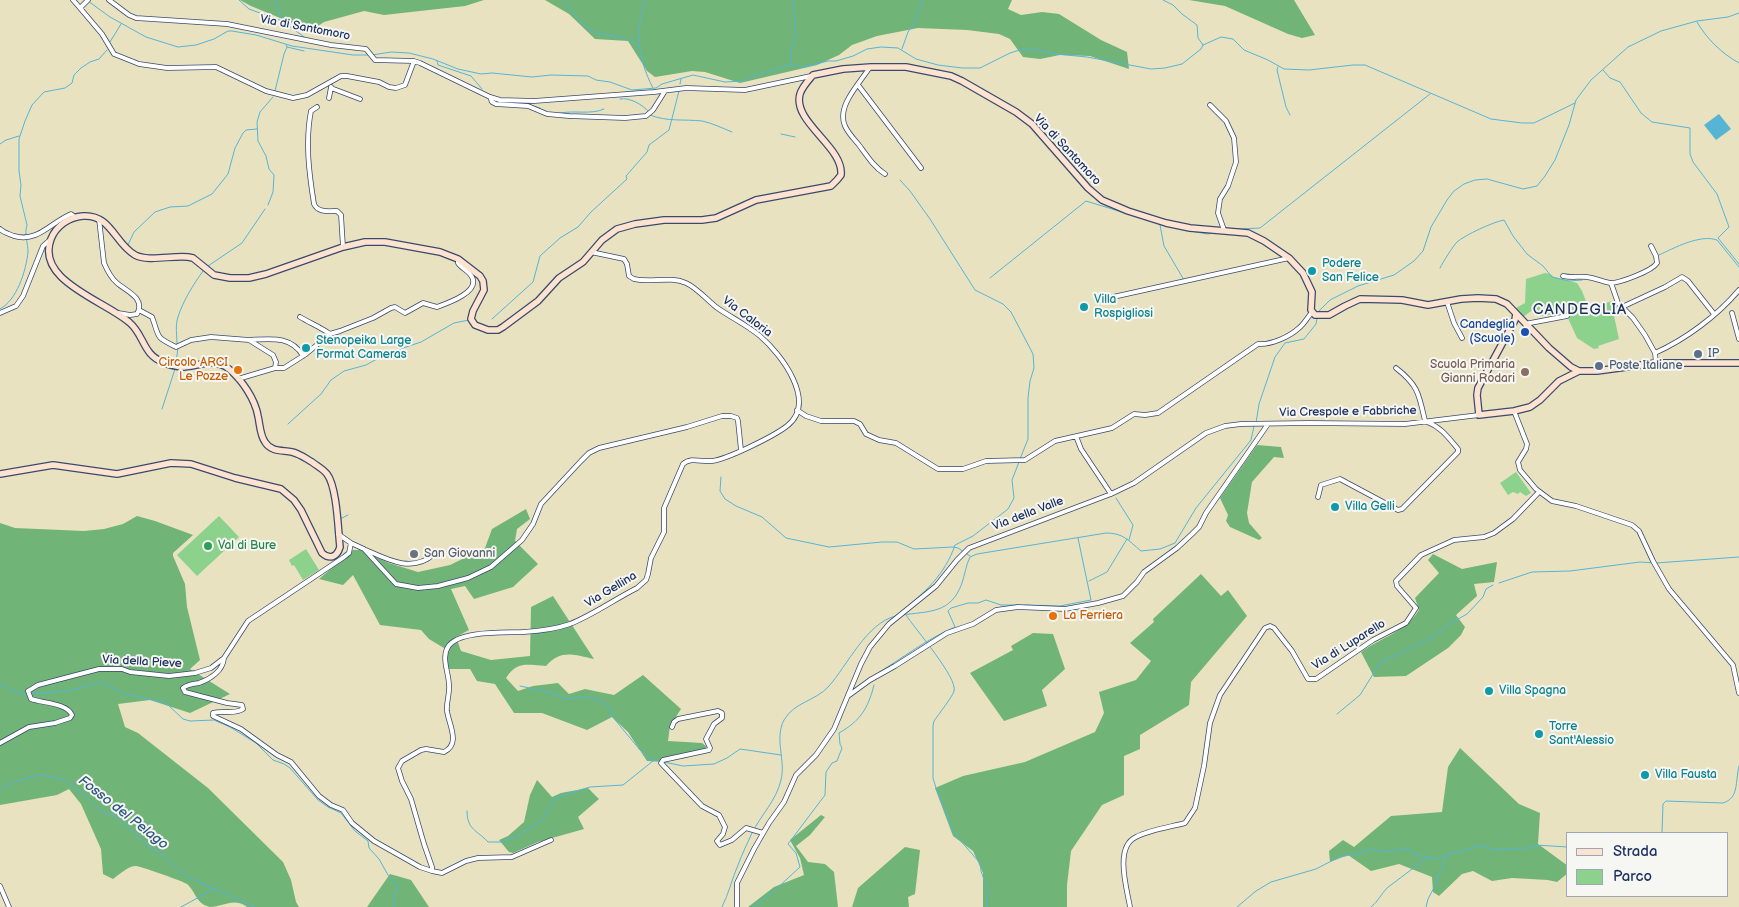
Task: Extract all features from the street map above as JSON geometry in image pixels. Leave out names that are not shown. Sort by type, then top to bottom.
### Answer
[{"type":"main road","name":"Via di Santomoro","points":[[813,75],[871,66],[916,69],[962,80],[1016,112],[1032,124],[1088,188],[1102,200],[1128,211],[1166,223],[1190,228],[1248,233],[1256,236],[1299,266],[1307,280],[1317,314]]},
{"type":"main road","points":[[0,474],[53,465],[117,474],[171,463],[181,463],[282,489],[294,500],[301,510],[324,555],[328,557],[338,554],[340,547],[334,490],[327,474],[298,454],[273,449],[265,443],[258,414],[252,399],[238,379],[222,365],[208,363],[181,367],[170,365],[154,358],[148,352],[132,324],[118,313],[60,278],[51,263],[49,246],[54,233],[65,222],[75,218],[84,216],[99,219],[111,228],[126,247],[136,255],[147,258],[193,258],[214,275],[230,278],[257,277],[343,247],[373,241],[440,252],[458,259],[480,276],[484,286],[471,319],[472,322],[480,327],[494,330],[503,327],[528,309],[559,278],[583,262],[610,234],[626,226],[664,220],[710,220],[756,200],[822,188],[834,184],[840,175],[840,164],[806,118],[799,102],[802,91],[813,75]]},
{"type":"main road","points":[[1317,314],[1331,314],[1360,299],[1402,300],[1428,306],[1478,298],[1496,299],[1507,304],[1561,359],[1579,371]]},
{"type":"main road","points":[[1520,319],[1478,388],[1479,415],[1514,411],[1532,406],[1559,381],[1579,371],[1597,371],[1656,363],[1739,363]]},
{"type":"street","points":[[73,0],[102,34],[114,54],[139,64],[167,68],[216,67],[266,91],[293,98],[330,86],[336,78],[347,76],[379,82],[389,87],[400,87],[405,84],[414,61]]},
{"type":"street","name":"Via di Santomoro","points":[[109,0],[136,18],[227,24],[331,46],[365,48],[372,57],[378,60],[414,61],[490,97],[534,101],[686,88],[745,90],[813,75]]},
{"type":"street","points":[[80,8],[87,2]]},
{"type":"street","points":[[871,66],[844,107],[844,124],[875,167],[885,174]]},
{"type":"street","points":[[858,85],[921,168]]},
{"type":"street","points":[[329,98],[330,86]]},
{"type":"street","points":[[330,86],[360,99]]},
{"type":"street","name":"Via di Santomoro","points":[[490,97],[492,102],[496,104],[528,106],[547,114],[625,118],[646,116],[653,110],[665,91]]},
{"type":"street","points":[[1210,105],[1226,121],[1234,138],[1236,162],[1228,186],[1220,199],[1218,213],[1224,230]]},
{"type":"street","points":[[317,106],[311,111],[308,128],[308,156],[314,204],[320,210],[337,211],[341,216],[343,247]]},
{"type":"street","points":[[0,229],[20,238],[35,236],[66,216],[73,214],[75,218]]},
{"type":"street","points":[[99,219],[106,268],[116,282],[135,296],[139,310],[152,317],[159,338],[177,347],[191,340],[211,337],[249,340],[276,338],[291,343],[303,356]]},
{"type":"street","points":[[0,313],[16,306],[23,296],[42,246],[51,239]]},
{"type":"street","points":[[1563,276],[1571,278],[1587,277],[1611,283],[1640,274],[1655,266],[1658,261],[1651,246]]},
{"type":"street","name":"Via Caloria","points":[[591,252],[624,259],[629,276],[634,279],[677,280],[686,284],[760,336],[778,355],[787,368],[800,400],[797,410]]},
{"type":"street","points":[[1113,297],[1289,258]]},
{"type":"street","points":[[238,379],[276,368],[284,368],[303,356],[330,334],[372,318],[391,308],[394,307],[405,313],[423,302],[437,307],[467,293],[474,285],[473,280],[471,275],[458,263],[458,259]]},
{"type":"street","points":[[1622,307],[1682,277],[1687,280],[1714,314]]},
{"type":"street","points":[[1611,283],[1616,299],[1640,327],[1654,353],[1656,363]]},
{"type":"street","points":[[1654,353],[1676,342],[1714,314],[1726,305],[1739,290]]},
{"type":"street","points":[[1447,302],[1454,323],[1462,338]]},
{"type":"street","points":[[118,313],[134,315],[139,310]]},
{"type":"street","points":[[1732,313],[1739,339]]},
{"type":"street","points":[[364,549],[396,584],[418,588],[438,586],[468,578],[491,567],[522,540],[534,524],[541,504],[589,453],[599,448],[731,416],[737,418],[738,421],[741,450],[789,425],[797,410],[806,416],[820,421],[854,421],[860,424],[866,434],[879,440],[896,443],[938,469],[963,469],[986,461],[1025,460],[1055,441],[1112,428],[1134,414],[1158,413],[1258,344],[1266,344],[1294,332],[1317,314]]},
{"type":"street","points":[[300,316],[307,322],[318,326],[330,334]]},
{"type":"street","points":[[1520,319],[1567,316]]},
{"type":"street","points":[[249,340],[273,355],[276,368]]},
{"type":"street","points":[[1318,497],[1321,484],[1340,479],[1398,510],[1402,509],[1458,452],[1458,449],[1437,425],[1426,420],[1416,387],[1408,377],[1396,368]]},
{"type":"street","points":[[1514,411],[1527,446],[1518,464],[1520,470],[1539,492],[1552,501],[1576,506],[1635,528],[1643,538],[1669,590],[1732,665],[1737,676],[1739,693]]},
{"type":"street","name":"Via Crespole e Fabbriche","points":[[848,696],[870,680],[896,666],[947,633],[973,624],[996,610],[1018,607],[1065,609],[1122,596],[1137,582],[1144,572],[1177,548],[1199,527],[1206,512],[1268,423],[1405,424],[1479,415]]},
{"type":"street","name":"Via della Valle","points":[[848,696],[860,664],[875,640],[889,624],[936,586],[966,550],[977,544],[1111,494],[1141,479],[1206,433],[1224,426],[1268,423]]},
{"type":"street","points":[[1076,436],[1081,449],[1111,494]]},
{"type":"street","name":"Via Gellina","points":[[432,870],[414,808],[398,768],[402,761],[421,750],[444,752],[451,745],[453,734],[447,710],[450,684],[446,658],[447,648],[458,639],[478,634],[526,632],[567,624],[642,584],[646,580],[651,558],[664,532],[664,508],[683,464],[689,460],[713,461],[727,458],[741,450]]},
{"type":"street","name":"Via di Luparello","points":[[1130,907],[1124,877],[1123,853],[1134,837],[1185,822],[1195,808],[1210,724],[1220,695],[1264,629],[1270,626],[1274,628],[1292,651],[1308,679],[1316,679],[1373,640],[1406,623],[1416,608],[1397,586],[1396,581],[1417,558],[1454,540],[1484,537],[1494,533],[1514,519],[1539,492]]},
{"type":"street","points":[[338,534],[351,543],[394,562],[420,563],[434,554]]},
{"type":"street","name":"Via della Pieve","points":[[0,743],[29,728],[56,723],[70,718],[72,715],[70,711],[64,708],[31,698],[28,691],[38,685],[99,669],[122,669],[130,672],[159,675],[186,674],[211,668],[224,658],[248,620],[344,557],[349,553],[351,543]]},
{"type":"street","points":[[224,658],[222,667],[215,674],[198,683],[186,685],[183,688],[185,692],[242,705],[243,709],[239,712],[217,712],[213,713],[212,716],[241,729],[277,756],[291,762],[319,796],[330,805],[343,810],[352,823],[374,840],[420,867],[442,874],[472,859],[512,857],[551,840]]},
{"type":"street","points":[[737,907],[737,883],[762,832],[784,802],[796,775],[816,756],[834,729],[848,696]]},
{"type":"street","points":[[672,728],[674,722],[678,719],[718,711],[722,713],[722,718],[714,724],[706,739],[709,750],[663,760],[661,763],[702,806],[719,815],[725,827],[717,843],[720,845],[728,843],[744,829],[750,828],[762,832]]},
{"type":"street","points":[[0,886],[9,907]]},
{"type":"green space","points":[[240,0],[484,0],[465,6],[384,15],[364,11],[324,22],[315,28],[302,27]]},
{"type":"green space","points":[[545,0],[1012,0],[1008,9],[1021,15],[1042,12],[1059,14],[1101,40],[1127,52],[1129,69],[1090,56],[1060,55],[1040,59],[1023,57],[1010,39],[999,34],[967,30],[918,28],[877,36],[852,45],[839,55],[817,65],[740,83],[705,72],[692,71],[655,77],[647,71],[628,41],[595,39],[569,14]]},
{"type":"green space","points":[[1189,0],[1294,0],[1315,35],[1302,38],[1288,34],[1225,6]]},
{"type":"green space","points":[[1545,273],[1577,283],[1589,309],[1612,301],[1626,312],[1614,316],[1619,339],[1594,349],[1577,338],[1567,316],[1568,312],[1563,307],[1553,309],[1555,314],[1541,316],[1534,309],[1523,317],[1516,308],[1525,303],[1526,279]]},
{"type":"green space","points":[[1257,445],[1281,447],[1284,458],[1274,457],[1252,482],[1247,513],[1249,523],[1262,538],[1259,540],[1230,527],[1226,521],[1228,515],[1220,498]]},
{"type":"green space","points":[[1516,472],[1531,493],[1526,496],[1520,492],[1518,494],[1513,492],[1508,495],[1500,483]]},
{"type":"green space","points":[[526,509],[530,519],[517,529],[515,541],[538,564],[513,587],[474,599],[465,586],[451,589],[469,630],[456,637],[461,651],[491,660],[530,656],[531,607],[553,596],[594,659],[563,655],[557,657],[546,666],[518,666],[506,678],[518,691],[533,686],[558,683],[569,694],[585,689],[614,695],[643,675],[681,709],[670,726],[668,741],[702,743],[707,747],[703,751],[696,755],[679,759],[647,761],[628,732],[612,717],[587,730],[542,713],[514,713],[495,684],[477,681],[470,669],[445,669],[444,648],[429,639],[421,630],[380,625],[353,575],[343,585],[319,579],[353,550],[360,550],[389,563],[418,572],[450,565],[485,548],[492,529]]},
{"type":"green space","points":[[137,516],[193,535],[173,553],[185,584],[187,607],[200,660],[190,669],[230,694],[190,713],[150,700],[118,704],[125,727],[138,733],[208,788],[283,862],[291,880],[299,907],[247,907],[242,904],[233,903],[210,907],[199,901],[187,884],[136,866],[130,867],[113,879],[103,874],[101,849],[81,804],[69,789],[57,795],[0,805],[0,523],[15,528],[84,531],[104,529],[123,524]]},
{"type":"green space","name":"Val di Bure","points":[[219,516],[239,537],[197,576],[177,555]]},
{"type":"green space","points":[[306,549],[319,570],[303,580],[289,560]]},
{"type":"green space","points":[[1433,554],[1462,569],[1497,562],[1494,582],[1474,584],[1477,596],[1456,615],[1465,627],[1461,635],[1448,648],[1406,676],[1374,677],[1361,652],[1400,629],[1414,617],[1419,610],[1415,598],[1439,573],[1428,560]]},
{"type":"green space","points":[[1201,574],[1221,596],[1228,590],[1247,616],[1191,682],[1189,705],[1140,735],[1140,749],[1124,756],[1124,795],[1102,805],[1071,851],[1067,885],[1067,907],[983,907],[983,873],[973,851],[953,836],[935,788],[963,776],[1025,762],[1095,732],[1104,713],[1099,692],[1136,680],[1151,661],[1130,643],[1154,622],[1153,619]]},
{"type":"green space","points":[[1033,633],[1053,634],[1065,669],[1042,690],[1047,706],[1004,721],[970,673],[1013,650],[1011,646]]},
{"type":"green space","points":[[1460,748],[1519,804],[1540,813],[1538,844],[1566,865],[1566,875],[1557,882],[1512,878],[1492,881],[1473,871],[1462,874],[1439,896],[1433,892],[1432,877],[1399,864],[1371,871],[1348,855],[1330,862],[1329,851],[1343,840],[1354,847],[1391,816],[1442,812],[1448,767]]},
{"type":"green space","points":[[537,780],[552,797],[561,793],[588,788],[599,799],[578,817],[584,829],[538,842],[513,853],[509,852],[499,840],[508,836],[524,822],[530,795]]},
{"type":"green space","points":[[821,815],[825,817],[810,835],[796,846],[808,862],[825,864],[834,872],[838,907],[748,907],[774,887],[804,875],[800,858],[790,840]]},
{"type":"green space","points":[[905,847],[920,850],[915,894],[908,897],[909,907],[852,907],[858,888]]},
{"type":"green space","points":[[390,874],[411,880],[429,907],[367,907]]},
{"type":"water","points":[[1719,114],[1731,129],[1716,140],[1704,125]]},
{"type":"waterway","points":[[239,0],[249,9],[282,21],[307,39]]},
{"type":"waterway","points":[[275,0],[280,15],[288,25]]},
{"type":"waterway","points":[[564,0],[579,21],[587,28],[597,33],[628,39],[639,47]]},
{"type":"waterway","points":[[646,0],[640,23],[639,45],[644,66],[653,88]]},
{"type":"waterway","points":[[791,64],[790,53],[796,36],[793,0]]},
{"type":"waterway","points":[[902,49],[908,32],[915,22],[922,0]]},
{"type":"waterway","points":[[1163,0],[1173,5],[1197,25],[1198,38],[1203,45]]},
{"type":"waterway","points":[[88,1],[110,17],[146,37],[178,47],[196,45],[232,31],[256,35],[292,46],[353,55],[368,55]]},
{"type":"waterway","points":[[1318,312],[1330,300],[1358,286],[1394,275],[1414,261],[1423,251],[1431,227],[1447,200],[1454,191],[1464,184],[1475,180],[1487,179],[1523,189],[1537,186],[1555,160],[1569,125],[1576,100],[1591,80],[1628,47],[1661,31],[1697,21],[1728,17],[1739,13]]},
{"type":"waterway","points":[[1697,22],[1715,45],[1739,63]]},
{"type":"waterway","points":[[110,42],[121,24]]},
{"type":"waterway","points":[[372,55],[391,52],[409,53],[433,59],[458,69],[481,74],[492,73],[532,77],[551,75],[588,76],[632,90],[656,88],[662,84],[693,75],[725,82],[744,81],[789,64],[803,67],[836,61],[867,49],[881,47],[898,48],[916,59],[938,65],[962,68],[980,68],[1010,53],[1026,48],[1151,69],[1165,68],[1182,64],[1201,49],[1203,45],[1221,37],[1233,39],[1244,50],[1284,69],[1309,70],[1365,65],[1491,119],[1534,123],[1575,103]]},
{"type":"waterway","points":[[286,45],[287,47],[304,51]]},
{"type":"waterway","points":[[275,91],[287,47]]},
{"type":"waterway","points":[[0,309],[11,299],[20,284],[28,252],[27,225],[20,196],[19,171],[19,139],[25,121],[32,105],[44,92],[65,88],[72,83],[74,75],[81,68],[99,59],[107,50]]},
{"type":"waterway","points":[[437,61],[438,65],[471,76],[482,89]]},
{"type":"waterway","points":[[1278,67],[1277,70],[1286,107],[1290,115]]},
{"type":"waterway","points":[[1603,70],[1610,78],[1620,82],[1641,113],[1652,122],[1690,128],[1690,154],[1693,162],[1717,194],[1729,227],[1718,238],[1739,264]]},
{"type":"waterway","points":[[680,84],[681,79]]},
{"type":"waterway","points":[[492,319],[533,282],[540,256],[560,238],[578,227],[591,212],[627,179],[626,176],[647,152],[649,145],[669,130],[679,91]]},
{"type":"waterway","points":[[1238,229],[1260,228],[1430,94]]},
{"type":"waterway","points":[[268,205],[273,192],[274,175],[269,169],[266,156],[258,141],[257,122],[260,112],[273,97]]},
{"type":"waterway","points":[[620,99],[636,102],[649,112]]},
{"type":"waterway","points":[[533,106],[540,108]]},
{"type":"waterway","points":[[561,113],[594,112],[604,109]]},
{"type":"waterway","points":[[650,115],[669,119],[702,121],[732,132]]},
{"type":"waterway","points":[[128,245],[134,232],[155,212],[170,207],[188,206],[212,194],[228,174],[235,148],[243,133],[246,130],[257,129]]},
{"type":"waterway","points":[[781,134],[795,137]]},
{"type":"waterway","points":[[0,144],[19,136]]},
{"type":"waterway","points":[[900,180],[930,219],[975,290],[1003,304],[1011,312],[1033,354],[1034,368],[1028,398],[1028,439],[1020,459]]},
{"type":"waterway","points":[[990,278],[1086,201],[1125,213]]},
{"type":"waterway","points":[[208,266],[242,243],[265,209]]},
{"type":"waterway","points":[[1440,268],[1457,242],[1479,229],[1504,220],[1513,236],[1527,254],[1543,266],[1552,277],[1569,281],[1582,280]]},
{"type":"waterway","points":[[1160,225],[1164,246],[1184,280]]},
{"type":"waterway","points":[[1191,231],[1207,234],[1214,233]]},
{"type":"waterway","points":[[1659,255],[1695,240],[1717,240],[1739,267]]},
{"type":"waterway","points":[[177,344],[177,320],[180,311],[203,271]]},
{"type":"waterway","points":[[1256,423],[1259,404],[1275,357],[1285,343],[1304,339],[1316,324],[1317,318]]},
{"type":"waterway","points":[[288,424],[321,394],[331,380],[344,371],[366,365],[388,353],[421,342],[454,323],[469,320]]},
{"type":"waterway","points":[[176,362],[178,348]]},
{"type":"waterway","points":[[162,409],[175,369]]},
{"type":"waterway","points":[[902,615],[938,609],[952,601],[962,583],[970,557],[977,554],[1106,533],[1112,533],[1129,540],[1141,551],[1160,549],[1175,543],[1196,508],[1251,440],[1254,426]]},
{"type":"waterway","points":[[900,613],[933,583],[946,565],[955,545],[973,536],[1008,509],[1014,498],[1012,480],[1019,462]]},
{"type":"waterway","points":[[721,477],[720,491],[725,499],[762,517],[786,538],[829,547],[882,542],[897,542],[914,549],[953,547],[970,556]]},
{"type":"waterway","points":[[1116,498],[1133,525],[1129,540]]},
{"type":"waterway","points":[[340,519],[348,515]]},
{"type":"waterway","points":[[1025,605],[1060,606],[1091,600],[1078,538]]},
{"type":"waterway","points":[[1089,581],[1107,572],[1127,539]]},
{"type":"waterway","points":[[1499,583],[1532,572],[1570,571],[1640,562],[1656,563],[1739,557]]},
{"type":"waterway","points":[[1337,714],[1360,695],[1380,663],[1433,637],[1449,624],[1467,614],[1483,597],[1486,589],[1493,585]]},
{"type":"waterway","points":[[878,673],[925,643],[955,627],[948,611],[951,608],[986,600],[1001,605],[1018,605]]},
{"type":"waterway","points":[[906,615],[935,653],[953,685],[953,693],[934,721],[933,778],[953,832],[980,863],[989,894],[986,898],[987,907]]},
{"type":"waterway","points":[[722,907],[752,833],[779,788],[782,772],[780,735],[784,720],[793,709],[824,691],[867,636],[886,620],[896,616]]},
{"type":"waterway","points":[[0,684],[23,695],[73,690],[104,683],[125,694],[166,703],[183,719],[190,721],[214,720],[230,727],[256,743],[273,760],[290,768],[318,800],[341,813],[355,831],[368,841],[369,848],[398,886],[394,894],[394,907]]},
{"type":"waterway","points":[[753,907],[800,867],[796,853],[788,844],[825,795],[826,772],[832,763],[837,761],[842,748],[839,733],[862,714],[874,685]]},
{"type":"waterway","points":[[520,686],[552,693],[566,699],[585,697],[600,700],[610,708],[611,715],[640,750],[651,760],[660,761]]},
{"type":"waterway","points":[[664,762],[683,766],[714,764],[740,749],[781,755]]},
{"type":"waterway","points":[[467,811],[467,817],[473,829],[488,842],[501,842],[520,835],[543,819],[554,800],[563,795],[590,787],[623,785],[653,761]]},
{"type":"waterway","points":[[1662,832],[1663,804],[1666,801],[1723,803],[1728,801],[1732,798],[1736,789],[1739,766]]},
{"type":"waterway","name":"Fosso del Pelago","points":[[0,790],[12,783],[35,776],[43,775],[66,780],[103,812],[115,816],[123,822],[150,848],[159,852],[186,876],[255,907]]},
{"type":"waterway","points":[[1237,907],[1256,891],[1271,882],[1316,869],[1339,857],[1361,853],[1369,849],[1395,851],[1404,848],[1409,849],[1416,855],[1438,859],[1451,853],[1479,846],[1494,849],[1530,848],[1535,845],[1566,847]]},
{"type":"waterway","points":[[1426,907],[1447,855]]},
{"type":"waterway","points":[[1371,907],[1387,888],[1428,857]]},
{"type":"waterway","points":[[181,907],[214,889]]},
{"type":"place","name":"Podere San Felice","points":[[1312,271]]},
{"type":"place","name":"Villa Rospigliosi","points":[[1084,307]]},
{"type":"place","name":"Candeglia (Scuole)","points":[[1525,332]]},
{"type":"place","name":"Stenopeika Large Format Cameras","points":[[306,348]]},
{"type":"place","name":"IP","points":[[1698,354]]},
{"type":"place","name":"Poste Italiane","points":[[1599,366]]},
{"type":"place","name":"Circolo ARCI Le Pozze","points":[[238,370]]},
{"type":"place","name":"Scuola Primaria Gianni Rodari","points":[[1525,372]]},
{"type":"place","name":"Villa Gelli","points":[[1335,507]]},
{"type":"place","name":"Val di Bure","points":[[208,546]]},
{"type":"place","name":"San Giovanni","points":[[414,554]]},
{"type":"place","name":"La Ferriera","points":[[1053,616]]},
{"type":"place","name":"Villa Spagna","points":[[1489,691]]},
{"type":"place","name":"Torre Sant'Alessio","points":[[1539,734]]},
{"type":"place","name":"Villa Fausta","points":[[1645,775]]},
{"type":"district","name":"CANDEGLIA","points":[[1580,310]]}]
